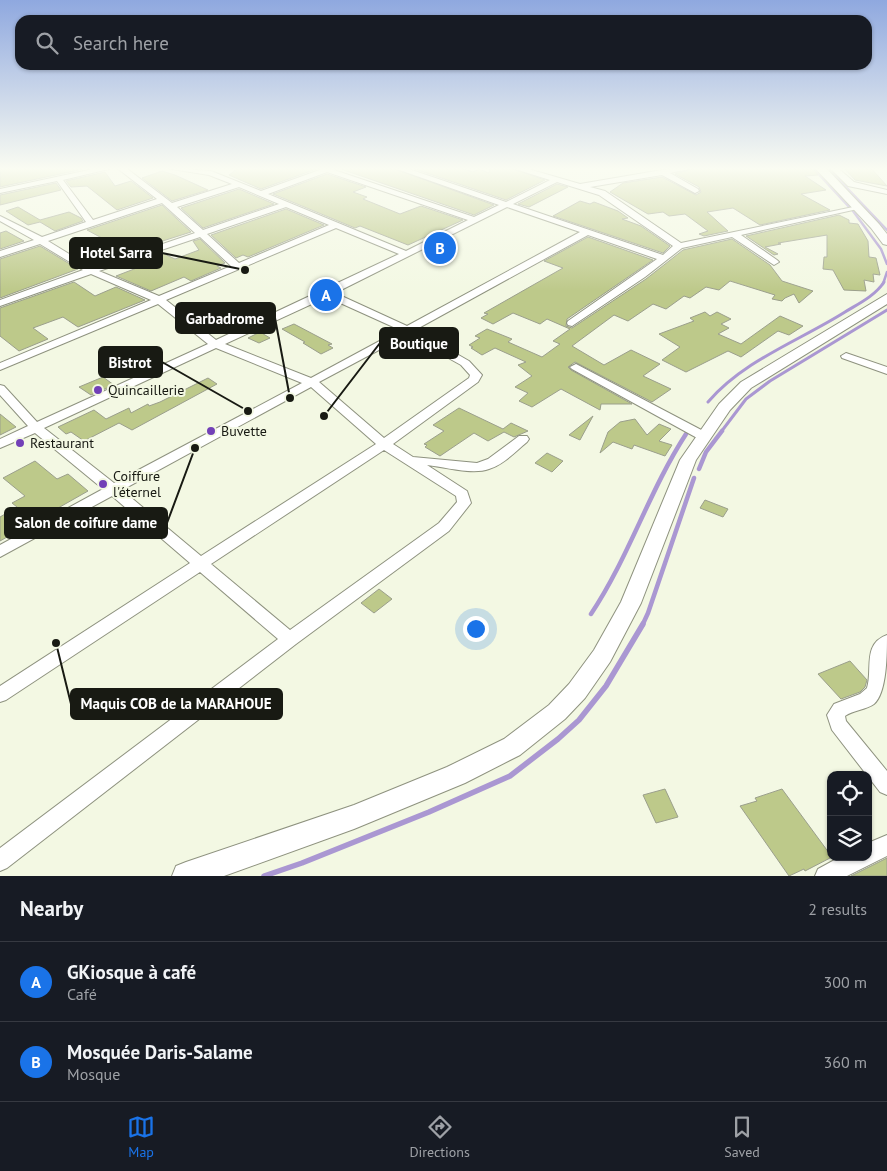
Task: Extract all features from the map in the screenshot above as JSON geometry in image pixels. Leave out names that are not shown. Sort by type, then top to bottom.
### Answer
[{"type":"street","points":[[80,209],[91,223]]},
{"type":"street","points":[[0,254],[135,209]]},
{"type":"street","points":[[174,209],[237,266]]},
{"type":"street","points":[[0,303],[88,270],[202,234],[273,209]]},
{"type":"street","points":[[298,209],[406,254]]},
{"type":"street","points":[[443,209],[475,220]]},
{"type":"street","points":[[0,444],[326,293],[498,209]]},
{"type":"street","points":[[522,209],[664,258]]},
{"type":"street","points":[[625,209],[679,246]]},
{"type":"street","points":[[572,323],[642,275],[679,246],[854,209]]},
{"type":"street","points":[[859,209],[887,242]]},
{"type":"street","points":[[0,218],[42,241],[88,270],[158,299],[214,344],[313,383],[384,444],[462,494],[464,503],[444,527],[290,640],[0,861]]},
{"type":"street","points":[[0,366],[336,226]]},
{"type":"street","points":[[0,552],[112,489],[313,383],[587,232]]},
{"type":"street","points":[[733,234],[774,262]]},
{"type":"street","points":[[0,695],[384,444],[474,380],[476,375],[464,363],[407,330],[326,293]]},
{"type":"street","points":[[186,876],[354,817],[456,775],[512,747],[557,712],[577,691],[602,656],[631,603],[688,460],[724,407],[746,384],[887,298]]},
{"type":"street","points":[[846,356],[887,371]]},
{"type":"street","points":[[576,367],[703,436]]},
{"type":"street","points":[[0,388],[35,427],[202,564],[290,640]]},
{"type":"street","points":[[410,460],[477,467],[486,466],[523,440]]},
{"type":"street","points":[[887,642],[881,645],[876,655],[876,689],[869,698],[840,709],[836,715],[838,724],[887,786]]},
{"type":"street","points":[[872,852],[887,845]]},
{"type":"street","points":[[825,876],[854,861]]},
{"type":"building","points":[[21,209],[40,220],[69,212],[83,221],[55,231],[40,222],[28,225],[6,211]]},
{"type":"building","points":[[150,209],[166,209],[191,232],[128,252],[87,230]]},
{"type":"building","points":[[182,209],[260,209],[203,228]]},
{"type":"building","points":[[286,209],[324,225],[248,257],[243,255],[236,258],[211,235]]},
{"type":"building","points":[[309,209],[387,209],[400,214],[413,209],[430,209],[463,220],[408,245],[360,226],[355,228]]},
{"type":"building","points":[[456,209],[486,209],[474,215]]},
{"type":"building","points":[[566,209],[612,209],[628,218],[622,219],[641,226],[670,246],[663,253],[553,216]]},
{"type":"building","points":[[639,209],[727,209],[707,212],[728,231],[704,236],[699,234],[708,231],[685,214],[669,216],[663,212],[648,214]]},
{"type":"building","points":[[734,209],[830,210],[760,225]]},
{"type":"building","points":[[839,215],[849,220],[849,223],[858,224],[868,241],[869,257],[876,258],[880,275],[873,274],[874,282],[864,280],[866,291],[844,290],[833,270],[823,269],[824,257],[827,257],[827,235],[765,247],[778,254],[774,255],[746,236]]},
{"type":"building","points":[[6,231],[24,241],[0,249],[0,233]]},
{"type":"building","points":[[588,237],[653,260],[567,319],[566,326],[572,328],[646,279],[683,250],[732,239],[770,265],[782,281],[813,291],[799,303],[794,294],[782,301],[772,299],[775,295],[730,281],[719,290],[706,287],[690,298],[684,296],[666,309],[653,304],[628,321],[614,315],[572,346],[604,365],[631,350],[660,364],[643,376],[671,389],[652,402],[575,362],[568,367],[571,370],[632,404],[601,404],[600,410],[561,389],[532,407],[519,401],[528,393],[515,387],[532,376],[518,365],[526,362],[495,348],[482,355],[469,345],[480,338],[475,336],[487,329],[512,339],[508,342],[542,357],[560,344],[553,341],[570,329],[547,319],[540,324],[513,313],[493,324],[481,318],[488,314],[484,313],[563,268],[544,261]]},
{"type":"building","points":[[200,239],[225,263],[217,266],[221,268],[191,281],[184,277],[151,291],[116,276],[160,259],[158,253],[160,252],[175,259],[199,250],[193,241]]},
{"type":"building","points":[[40,246],[78,269],[0,298],[0,259]]},
{"type":"building","points":[[74,282],[95,296],[116,287],[145,300],[78,327],[63,317],[33,328],[48,339],[19,351],[0,336],[0,308]]},
{"type":"building","points":[[705,312],[710,316],[717,312],[731,319],[721,324],[729,328],[718,334],[741,344],[780,316],[803,326],[789,335],[778,331],[741,357],[728,351],[686,372],[662,360],[680,347],[659,334],[694,321],[690,318]]},
{"type":"building","points":[[294,324],[332,344],[328,345],[333,348],[321,354],[282,329]]},
{"type":"building","points":[[260,332],[270,338],[259,343],[248,338]]},
{"type":"building","points":[[103,377],[114,385],[91,395],[79,387]]},
{"type":"building","points":[[208,378],[217,384],[132,430],[119,423],[84,441],[71,432],[66,434],[58,427],[94,410],[106,419],[129,408],[131,413],[148,404],[149,406],[160,402]]},
{"type":"building","points":[[459,408],[503,429],[511,423],[528,431],[514,437],[504,432],[488,441],[474,433],[440,456],[425,447],[427,445],[424,444],[444,431],[433,425]]},
{"type":"building","points":[[0,414],[16,427],[0,435]]},
{"type":"building","points":[[593,416],[580,440],[569,435]]},
{"type":"building","points":[[635,419],[647,435],[659,424],[671,429],[659,441],[672,445],[665,456],[634,445],[632,449],[613,442],[600,453],[608,432],[620,422]]},
{"type":"building","points":[[547,453],[563,461],[552,472],[535,463]]},
{"type":"building","points":[[35,461],[57,479],[68,474],[88,491],[0,541],[0,517],[17,507],[12,503],[25,496],[3,478]]},
{"type":"building","points":[[705,500],[728,509],[723,517],[700,508]]},
{"type":"building","points":[[379,589],[392,599],[374,613],[361,603]]},
{"type":"building","points":[[850,661],[867,680],[865,687],[860,692],[841,699],[818,674]]},
{"type":"building","points":[[665,789],[678,817],[656,823],[643,795]]},
{"type":"building","points":[[782,789],[827,850],[827,860],[805,871],[804,869],[789,876],[740,806],[757,801],[755,798]]},
{"type":"building","points":[[887,858],[887,876],[851,876]]},
{"type":"waterway","points":[[867,209],[887,230]]},
{"type":"waterway","points":[[853,211],[881,249],[887,264]]},
{"type":"waterway","points":[[883,283],[887,272]]},
{"type":"waterway","points":[[708,402],[738,374],[773,352],[861,303],[871,296],[883,283]]},
{"type":"waterway","points":[[721,432],[746,399],[770,381],[887,310]]},
{"type":"waterway","points":[[699,469],[706,452],[722,431]]},
{"type":"waterway","points":[[591,614],[617,570],[661,478],[686,434]]},
{"type":"waterway","points":[[643,625],[694,478]]},
{"type":"waterway","points":[[264,876],[302,863],[429,812],[510,776],[558,739],[579,720],[606,686],[643,625]]},
{"type":"place","name":"Mosquée Daris-Salame","points":[[440,248]]},
{"type":"place","name":"Hotel Sarra","points":[[245,270]]},
{"type":"place","name":"GKiosque à café","points":[[326,295]]},
{"type":"place","name":"Quincaillerie","points":[[98,390]]},
{"type":"place","name":"Garbadrome","points":[[290,398]]},
{"type":"place","name":"Bistrot","points":[[248,411]]},
{"type":"place","name":"Boutique","points":[[324,416]]},
{"type":"place","name":"Buvette","points":[[211,431]]},
{"type":"place","name":"Restaurant","points":[[20,443]]},
{"type":"place","name":"Salon de coifure dame","points":[[195,448]]},
{"type":"place","name":"Coiffure l'éternel","points":[[103,484]]},
{"type":"place","name":"Maquis COB de la MARAHOUE","points":[[56,643]]}]
